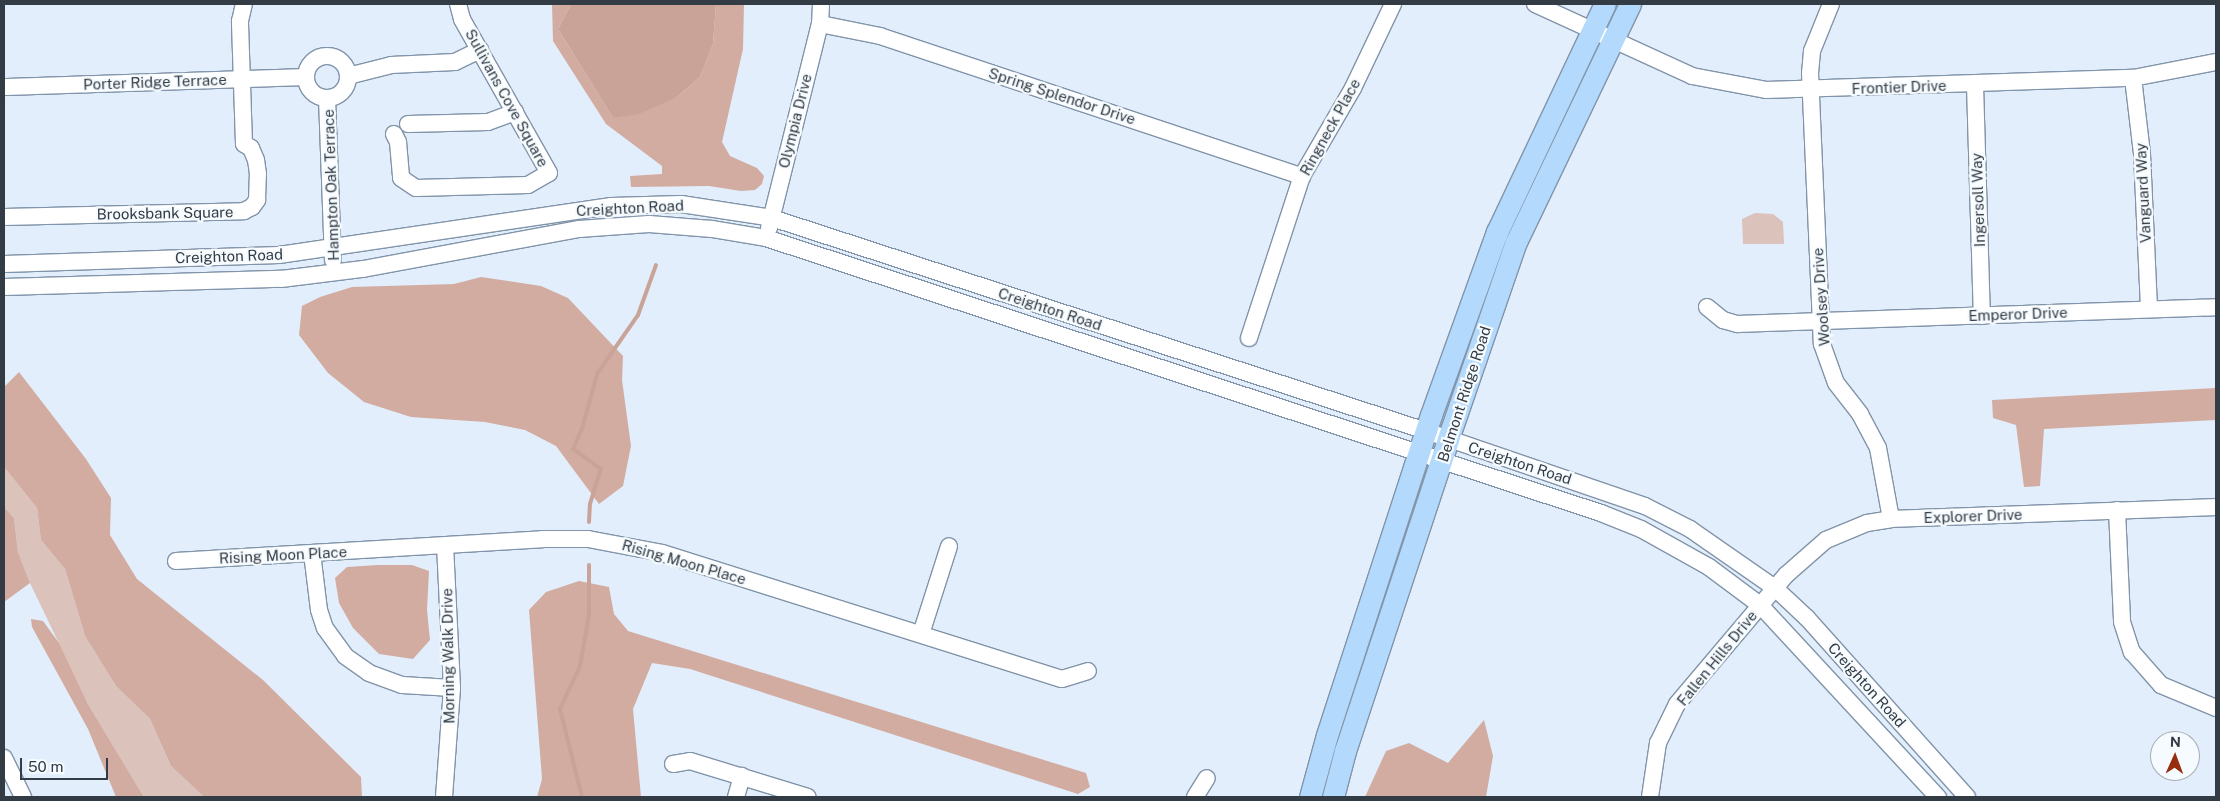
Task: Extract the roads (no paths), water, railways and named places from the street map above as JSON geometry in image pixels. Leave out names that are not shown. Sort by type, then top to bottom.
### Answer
[{"type":"main road","name":"Belmont Ridge Road","points":[[1310,797],[1327,735],[1426,431],[1498,232],[1606,4]]},
{"type":"main road","name":"Belmont Ridge Road","points":[[1333,797],[1354,725],[1448,439],[1516,242],[1630,4]]},
{"type":"street","points":[[243,80],[240,21],[244,4]]},
{"type":"street","name":"Sullivans Cove Square","points":[[394,134],[398,142],[401,178],[408,185],[416,188],[528,185],[549,173],[462,19],[458,4]]},
{"type":"street","name":"Olympia Drive","points":[[766,238],[820,24],[821,4]]},
{"type":"street","name":"Ringneck Place","points":[[1249,338],[1302,176],[1353,88],[1393,4]]},
{"type":"street","name":"Frontier Drive","points":[[1535,4],[1692,76],[1766,90],[1975,85],[2133,78],[2216,62]]},
{"type":"street","name":"Woolsey Drive","points":[[1831,4],[1812,51],[1819,320],[1822,344],[1836,383],[1860,414],[1878,448],[1891,519]]},
{"type":"street","name":"Spring Splendor Drive","points":[[820,24],[880,36],[1302,176]]},
{"type":"street","points":[[348,76],[392,65],[455,62],[480,50]]},
{"type":"street","points":[[326,56],[341,61],[348,76],[342,91],[328,98],[312,92],[306,77],[312,62],[326,56]]},
{"type":"street","name":"Porter Ridge Terrace","points":[[4,87],[306,77]]},
{"type":"street","name":"Vanguard Way","points":[[2133,78],[2142,154],[2148,309]]},
{"type":"street","name":"Brooksbank Square","points":[[4,217],[244,211],[252,208],[258,200],[258,174],[251,148],[244,144],[243,80]]},
{"type":"street","name":"Ingersoll Way","points":[[1975,85],[1982,316]]},
{"type":"street","name":"Hampton Oak Terrace","points":[[328,98],[334,272]]},
{"type":"street","points":[[408,124],[488,122],[515,112]]},
{"type":"street","name":"Creighton Road","points":[[4,264],[279,255],[332,249],[611,206],[682,204],[772,218],[1426,431],[1645,506],[1690,529],[1775,588],[1807,618],[1967,797]]},
{"type":"street","name":"Creighton Road","points":[[4,287],[280,279],[334,272],[596,228],[649,224],[680,226],[766,238],[1601,512],[1641,529],[1709,567],[1760,605],[1938,797]]},
{"type":"street","name":"Emperor Drive","points":[[1707,307],[1723,320],[1737,324],[2216,307]]},
{"type":"street","name":"Explorer Drive","points":[[1760,605],[1775,588],[1826,540],[1845,530],[1891,519],[2216,507]]},
{"type":"street","points":[[2118,510],[2120,603],[2125,638],[2140,663],[2161,685],[2216,708]]},
{"type":"street","name":"Rising Moon Place","points":[[176,561],[542,539],[588,539],[632,545],[1062,679],[1088,671]]},
{"type":"street","name":"Morning Walk Drive","points":[[444,797],[452,688],[445,545]]},
{"type":"street","points":[[921,634],[949,546]]},
{"type":"street","points":[[312,553],[319,610],[325,628],[345,656],[369,673],[402,685],[452,688]]},
{"type":"street","name":"Fallen Hills Drive","points":[[1650,797],[1658,744],[1677,704],[1760,605]]},
{"type":"street","points":[[4,758],[23,797]]},
{"type":"street","points":[[673,764],[690,761],[808,797]]},
{"type":"street","points":[[736,797],[742,776]]},
{"type":"street","points":[[1195,797],[1207,778]]},
{"type":"waterway","points":[[589,522],[590,504],[601,469],[573,449],[582,429],[597,374],[638,315],[656,265]]},
{"type":"waterway","points":[[582,797],[560,709],[580,666],[589,615],[589,565]]}]
